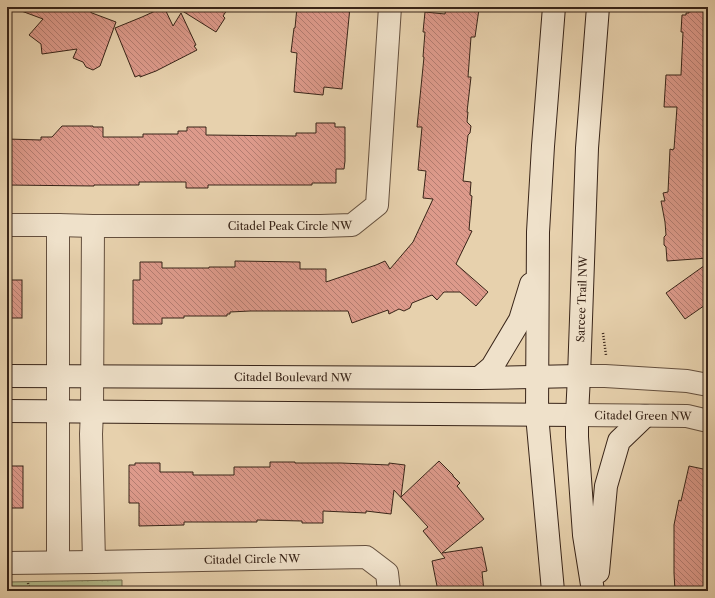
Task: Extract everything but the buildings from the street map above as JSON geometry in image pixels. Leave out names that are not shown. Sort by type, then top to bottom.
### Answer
[{"type":"street","name":"Citadel Peak Circle NW","points":[[7,225],[352,225],[377,205],[390,7]]},
{"type":"street","points":[[554,7],[538,232],[537,377],[537,415],[554,591]]},
{"type":"street","name":"Sarcee Trail NW","points":[[594,591],[584,535],[577,437],[577,415],[588,148],[598,7]]},
{"type":"street","points":[[58,225],[58,562]]},
{"type":"street","points":[[93,226],[91,434],[94,562]]},
{"type":"street","points":[[479,378],[492,367],[520,320],[538,259]]},
{"type":"street","name":"Citadel Boulevard NW","points":[[7,376],[479,378],[579,376]]},
{"type":"street","points":[[579,376],[605,376],[687,381],[708,386]]},
{"type":"street","points":[[7,411],[577,415]]},
{"type":"street","name":"Citadel Green NW","points":[[577,415],[687,416],[708,421]]},
{"type":"street","points":[[594,591],[606,486],[614,456],[619,441],[645,416]]},
{"type":"street","name":"Citadel Circle NW","points":[[7,563],[366,557],[387,573],[389,591]]},
{"type":"green space","points":[[122,580],[122,591],[7,591],[7,582]]}]
